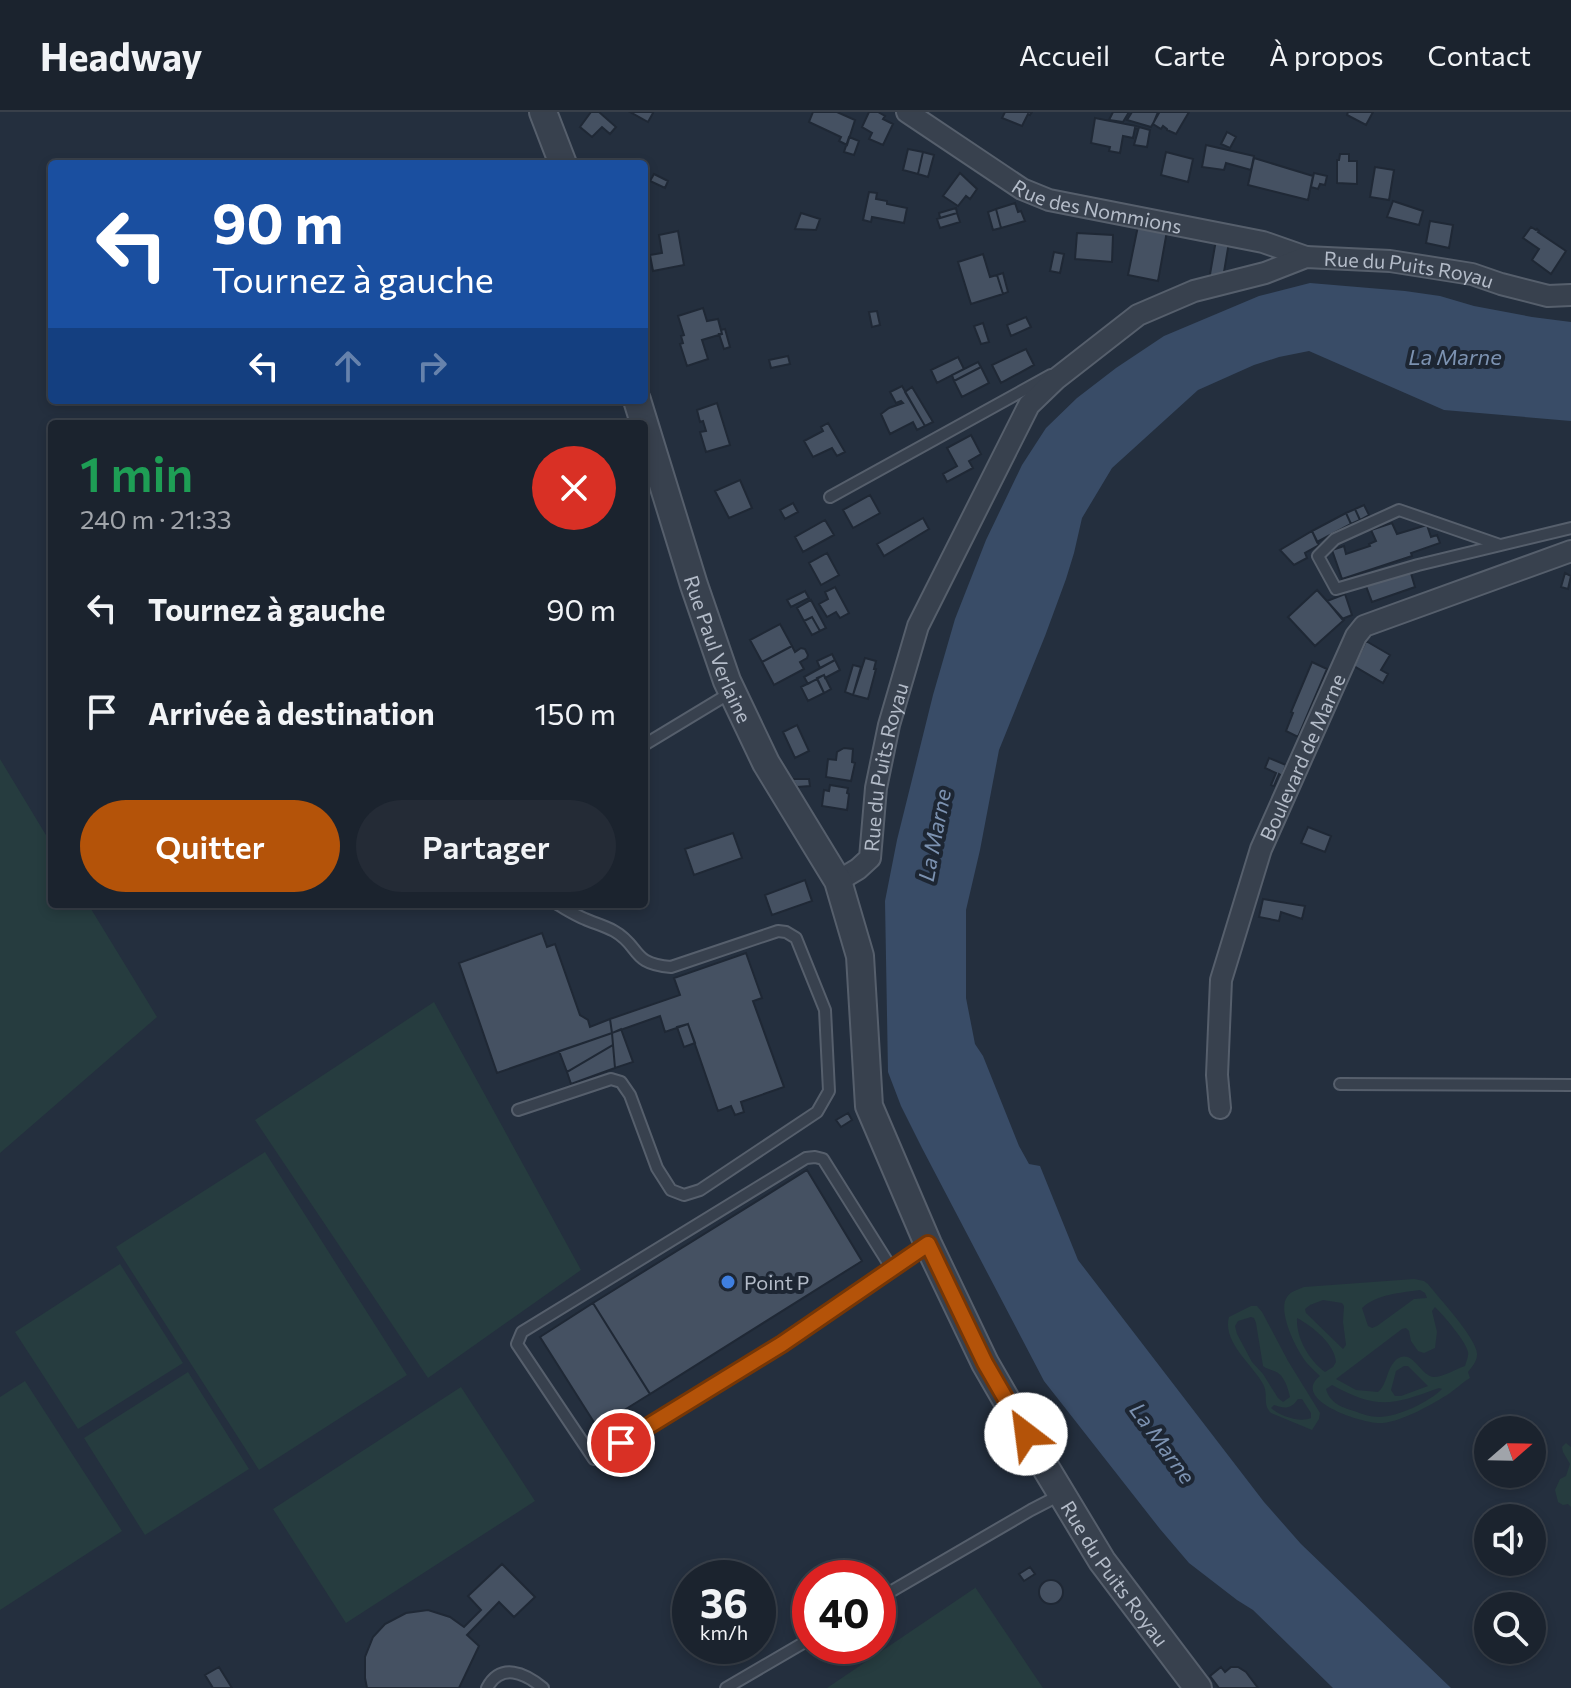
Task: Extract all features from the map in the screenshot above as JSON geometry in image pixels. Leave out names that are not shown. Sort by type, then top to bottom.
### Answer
[{"type":"street","points":[[543,112],[561,160]]},
{"type":"street","name":"Rue des Nommions","points":[[907,112],[1022,189],[1049,200],[1263,242],[1306,257]]},
{"type":"street","name":"Rue du Puits Royau","points":[[1198,1688],[1102,1561],[985,1363],[928,1244],[869,1106],[860,956],[838,881],[870,858],[876,788],[889,725],[918,626],[1029,405],[1081,358],[1138,315],[1160,304],[1194,291],[1265,273],[1306,257],[1390,261],[1472,274],[1548,296],[1571,295]]},
{"type":"street","name":"Rue Paul Verlaine","points":[[648,436],[694,585],[732,692],[766,763],[838,881]]},
{"type":"street","name":"Boulevard de Marne","points":[[1220,1108],[1217,1075],[1221,980],[1261,849],[1356,636],[1364,626],[1571,551]]},
{"type":"lane","points":[[830,497],[1081,358]]},
{"type":"lane","points":[[1500,545],[1399,510],[1335,539],[1318,556],[1336,589],[1418,565],[1571,528]]},
{"type":"lane","points":[[648,743],[732,692]]},
{"type":"lane","points":[[518,1110],[611,1079],[621,1082],[630,1095],[657,1168],[671,1190],[684,1195],[700,1190],[817,1112],[829,1091],[825,1010],[796,938],[778,931],[671,967],[656,966],[647,963],[614,931],[564,908]]},
{"type":"lane","points":[[1340,1084],[1571,1085]]},
{"type":"lane","points":[[892,1269],[823,1159],[806,1158],[522,1332],[517,1344],[594,1459],[782,1344],[892,1269],[928,1244]]},
{"type":"lane","points":[[896,1589],[1062,1494]]},
{"type":"lane","points":[[726,1688],[792,1650]]},
{"type":"lane","points":[[487,1688],[492,1678],[507,1671],[528,1676],[543,1688]]},
{"type":"green space","points":[[0,759],[48,838],[48,908],[90,908],[157,1017],[0,1153]]},
{"type":"green space","points":[[434,1002],[581,1270],[428,1378],[255,1120]]},
{"type":"green space","points":[[265,1152],[407,1375],[259,1470],[116,1247]]},
{"type":"green space","points":[[120,1264],[183,1363],[78,1429],[15,1332]]},
{"type":"green space","points":[[1414,1279],[1424,1281],[1457,1319],[1476,1348],[1476,1359],[1468,1372],[1470,1378],[1427,1407],[1391,1422],[1374,1423],[1333,1409],[1314,1394],[1313,1385],[1320,1376],[1302,1356],[1286,1320],[1287,1297],[1304,1287]],"holes":[[[1420,1290],[1427,1298],[1414,1299],[1377,1326],[1368,1326],[1362,1308],[1397,1293]],[[1323,1300],[1342,1303],[1346,1345],[1343,1349],[1305,1309]],[[1435,1307],[1463,1341],[1468,1354],[1465,1366],[1434,1377],[1408,1357],[1403,1357],[1393,1363],[1378,1392],[1356,1390],[1336,1379],[1402,1329],[1409,1331],[1418,1351],[1424,1353],[1435,1348],[1437,1332],[1432,1311]],[[1297,1318],[1327,1342],[1335,1355],[1333,1367],[1325,1372],[1319,1367],[1309,1355],[1299,1333]],[[1404,1366],[1408,1366],[1428,1386],[1401,1396],[1395,1396],[1391,1390],[1396,1371]],[[1332,1385],[1362,1398],[1385,1402],[1442,1389],[1413,1408],[1379,1417],[1340,1406],[1326,1389]]]},
{"type":"green space","points":[[1251,1306],[1257,1306],[1262,1312],[1320,1413],[1312,1430],[1268,1410],[1263,1384],[1230,1335],[1229,1317]],"holes":[[[1251,1317],[1256,1323],[1263,1366],[1277,1373],[1287,1386],[1290,1397],[1283,1402],[1252,1362],[1237,1334],[1235,1326],[1238,1321]],[[1302,1399],[1311,1418],[1290,1418],[1271,1408],[1274,1405],[1290,1406]]]},
{"type":"green space","points":[[188,1372],[249,1469],[145,1535],[84,1438]]},
{"type":"green space","points":[[25,1381],[122,1531],[0,1610],[0,1397]]},
{"type":"green space","points":[[461,1387],[535,1501],[346,1623],[273,1509]]},
{"type":"green space","points":[[1566,1443],[1571,1447],[1571,1507],[1558,1502],[1555,1490],[1560,1479],[1566,1476],[1570,1464],[1562,1447]]},
{"type":"green space","points":[[975,1588],[1043,1688],[827,1688],[863,1664],[896,1664],[896,1641]]},
{"type":"water","name":"La Marne","points":[[1310,283],[1440,296],[1474,306],[1571,322],[1571,421],[1444,410],[1309,351],[1254,365],[1198,390],[1112,468],[1082,518],[1066,579],[999,750],[966,910],[966,998],[975,1044],[983,1056],[1019,1146],[1029,1164],[1040,1166],[1078,1260],[1264,1502],[1301,1544],[1451,1688],[1333,1688],[1253,1610],[1189,1563],[1044,1381],[922,1148],[888,1072],[885,901],[897,840],[955,619],[986,540],[1022,465],[1046,428],[1077,398],[1164,336],[1259,296]]},
{"type":"building","points":[[591,112],[599,112],[616,127],[610,134],[602,127],[592,137],[580,127]]},
{"type":"building","points":[[630,112],[652,112],[653,113],[648,122]]},
{"type":"building","points":[[813,112],[837,112],[855,120],[847,145],[839,141],[841,137],[809,122]]},
{"type":"building","points":[[869,112],[878,112],[893,124],[883,145],[869,139],[872,133],[862,127]]},
{"type":"building","points":[[1005,112],[1032,112],[1022,126],[1002,118]]},
{"type":"building","points":[[1113,112],[1129,112],[1123,122],[1109,120]]},
{"type":"building","points":[[1132,112],[1159,113],[1151,127],[1127,120]]},
{"type":"building","points":[[1158,112],[1189,112],[1176,134],[1153,124]]},
{"type":"building","points":[[1348,112],[1373,112],[1366,125],[1347,115]]},
{"type":"building","points":[[1095,118],[1139,127],[1135,128],[1133,138],[1123,136],[1120,153],[1109,151],[1110,147],[1091,143]]},
{"type":"building","points":[[1139,127],[1150,130],[1147,147],[1134,145]]},
{"type":"building","points":[[1227,132],[1236,137],[1230,148],[1221,144]]},
{"type":"building","points":[[849,137],[859,141],[854,155],[844,152]]},
{"type":"building","points":[[1206,145],[1254,156],[1251,170],[1226,163],[1224,170],[1202,167]]},
{"type":"building","points":[[908,149],[923,152],[918,174],[903,170]]},
{"type":"building","points":[[923,152],[934,155],[928,177],[918,174]]},
{"type":"building","points":[[1166,152],[1193,159],[1188,182],[1161,175]]},
{"type":"building","points":[[1340,154],[1349,154],[1349,161],[1357,161],[1357,184],[1337,183]]},
{"type":"building","points":[[1254,158],[1313,176],[1308,200],[1248,185]]},
{"type":"building","points":[[1375,167],[1394,170],[1389,200],[1370,197]]},
{"type":"building","points":[[960,173],[977,189],[970,199],[966,196],[958,206],[943,196]]},
{"type":"building","points":[[1314,173],[1327,176],[1325,185],[1320,184],[1318,189],[1311,187]]},
{"type":"building","points":[[654,174],[668,181],[665,188],[650,181]]},
{"type":"building","points":[[869,192],[877,193],[876,199],[887,201],[887,204],[907,208],[904,223],[872,217],[871,222],[863,220]]},
{"type":"building","points":[[1393,201],[1423,211],[1419,225],[1387,217]]},
{"type":"building","points":[[1015,203],[1025,221],[1001,228],[996,209]]},
{"type":"building","points":[[956,208],[957,213],[940,218],[939,213]]},
{"type":"building","points":[[996,209],[1001,228],[993,230],[988,212]]},
{"type":"building","points":[[801,213],[820,219],[816,230],[795,229]]},
{"type":"building","points":[[957,213],[960,222],[940,228],[937,219]]},
{"type":"building","points":[[1430,221],[1453,225],[1449,248],[1426,243]]},
{"type":"building","points":[[1138,226],[1167,231],[1158,281],[1128,275]]},
{"type":"building","points":[[1531,227],[1566,251],[1551,274],[1532,260],[1539,249],[1523,238]]},
{"type":"building","points":[[678,231],[684,265],[653,271],[650,255],[662,253],[659,235]]},
{"type":"building","points":[[1077,233],[1113,235],[1112,262],[1075,259]]},
{"type":"building","points":[[1216,240],[1229,242],[1224,272],[1227,273],[1209,280]]},
{"type":"building","points":[[1054,252],[1064,254],[1060,273],[1050,271]]},
{"type":"building","points":[[983,254],[990,277],[997,275],[1003,294],[971,304],[958,262]]},
{"type":"building","points":[[1003,273],[1008,292],[1003,294],[997,275]]},
{"type":"building","points":[[703,308],[707,321],[718,319],[722,334],[702,340],[708,359],[687,366],[680,344],[684,335],[678,316]]},
{"type":"building","points":[[877,311],[880,325],[872,327],[869,312]]},
{"type":"building","points":[[1026,317],[1031,327],[1011,336],[1007,325]]},
{"type":"building","points":[[983,323],[989,342],[981,344],[974,326]]},
{"type":"building","points":[[725,329],[730,347],[724,349],[719,334]]},
{"type":"building","points":[[1026,349],[1034,365],[1001,383],[992,365]]},
{"type":"building","points":[[788,356],[790,364],[771,368],[769,360]]},
{"type":"building","points":[[958,357],[964,369],[937,383],[931,370]]},
{"type":"building","points":[[978,362],[981,367],[954,381],[952,375]]},
{"type":"building","points":[[981,367],[989,383],[962,397],[954,381]]},
{"type":"building","points":[[902,386],[925,426],[917,430],[913,422],[890,434],[881,414],[903,403],[896,403],[890,392]]},
{"type":"building","points":[[912,387],[933,422],[925,426],[905,392]]},
{"type":"building","points":[[717,403],[730,445],[706,452],[700,432],[706,431],[697,410]]},
{"type":"building","points":[[828,423],[845,452],[837,456],[832,448],[813,457],[804,441],[823,431],[821,427]]},
{"type":"building","points":[[971,435],[981,454],[969,461],[973,468],[947,482],[943,474],[957,466],[947,448]]},
{"type":"building","points":[[740,480],[752,508],[729,518],[715,491]]},
{"type":"building","points":[[870,495],[880,513],[853,528],[843,510]]},
{"type":"building","points":[[793,503],[798,512],[785,519],[780,510]]},
{"type":"building","points":[[1364,505],[1369,515],[1360,520],[1355,509]]},
{"type":"building","points":[[1355,509],[1360,520],[1351,524],[1346,513]]},
{"type":"building","points":[[1346,513],[1351,524],[1317,542],[1312,531]]},
{"type":"building","points":[[923,518],[929,529],[884,556],[877,544]]},
{"type":"building","points":[[825,520],[834,535],[803,552],[795,537]]},
{"type":"building","points":[[1392,523],[1397,534],[1427,525],[1431,537],[1437,535],[1440,543],[1411,553],[1412,556],[1342,579],[1332,550],[1344,546],[1346,554],[1370,546],[1376,541],[1371,530]]},
{"type":"building","points":[[1312,531],[1319,545],[1305,553],[1307,558],[1294,565],[1280,550]]},
{"type":"building","points":[[827,553],[839,575],[821,585],[809,563]]},
{"type":"building","points":[[1410,570],[1415,587],[1372,602],[1366,586]]},
{"type":"building","points":[[1565,573],[1571,576],[1568,589],[1561,587]]},
{"type":"building","points":[[835,587],[849,613],[840,618],[836,612],[827,617],[819,604],[828,599],[825,592]]},
{"type":"building","points":[[1317,590],[1344,620],[1315,646],[1288,617]]},
{"type":"building","points":[[805,591],[809,598],[791,607],[787,600]]},
{"type":"building","points":[[1345,594],[1352,615],[1342,619],[1327,601]]},
{"type":"building","points":[[811,600],[826,628],[820,631],[812,617],[804,621],[797,608]]},
{"type":"building","points":[[812,617],[820,631],[812,635],[804,621]]},
{"type":"building","points":[[780,624],[792,646],[762,662],[750,640]]},
{"type":"building","points":[[1366,641],[1390,655],[1381,670],[1388,674],[1383,683],[1354,666]]},
{"type":"building","points":[[792,646],[795,652],[805,649],[807,658],[800,662],[804,669],[774,685],[762,662]]},
{"type":"building","points":[[832,654],[835,660],[820,668],[817,661]]},
{"type":"building","points":[[865,658],[876,661],[868,699],[853,695]]},
{"type":"building","points":[[835,660],[840,670],[808,684],[804,677]]},
{"type":"building","points":[[1312,662],[1327,669],[1298,737],[1286,731]]},
{"type":"building","points":[[853,665],[861,667],[853,695],[845,692]]},
{"type":"building","points":[[824,675],[831,689],[824,693],[817,678]]},
{"type":"building","points":[[817,679],[824,693],[808,701],[801,687]]},
{"type":"building","points":[[797,725],[809,751],[795,758],[783,732]]},
{"type":"building","points":[[844,748],[853,749],[852,762],[855,763],[851,781],[826,777],[828,759],[836,760],[837,752]]},
{"type":"building","points":[[1269,758],[1286,765],[1274,786],[1271,785],[1276,773],[1265,768]]},
{"type":"building","points":[[792,779],[809,779],[810,786],[797,787]]},
{"type":"building","points":[[830,785],[848,788],[847,810],[822,806],[824,790],[829,791]]},
{"type":"building","points":[[1308,827],[1331,836],[1325,852],[1301,843]]},
{"type":"building","points":[[733,833],[742,858],[694,875],[685,849]]},
{"type":"building","points":[[805,880],[812,901],[772,915],[765,895]]},
{"type":"building","points":[[1263,899],[1305,906],[1302,919],[1281,912],[1279,921],[1259,917]]},
{"type":"building","points":[[542,933],[547,947],[555,944],[580,1015],[588,1020],[590,1027],[610,1019],[612,1033],[497,1073],[459,963]]},
{"type":"building","points":[[746,953],[762,998],[753,1001],[784,1087],[741,1102],[744,1112],[735,1115],[731,1106],[718,1111],[688,1024],[665,1032],[660,1016],[612,1033],[610,1019],[680,995],[674,978]]},
{"type":"building","points":[[688,1024],[695,1043],[684,1047],[677,1027]]},
{"type":"building","points":[[621,1029],[633,1062],[615,1068],[612,1033]]},
{"type":"building","points":[[612,1033],[613,1045],[567,1072],[559,1051]]},
{"type":"building","points":[[613,1045],[615,1068],[571,1084],[567,1072]]},
{"type":"building","points":[[848,1113],[852,1120],[841,1127],[836,1120]]},
{"type":"building","name":"Point P","points":[[807,1170],[862,1261],[650,1394],[593,1303]]},
{"type":"building","points":[[593,1303],[650,1394],[597,1427],[540,1337]]},
{"type":"building","points":[[502,1564],[535,1597],[514,1617],[499,1602],[467,1635],[479,1646],[459,1688],[367,1688],[365,1657],[373,1637],[385,1624],[406,1613],[428,1610],[450,1617],[464,1627],[481,1610],[468,1596]]},
{"type":"building","points":[[1030,1567],[1035,1574],[1024,1581],[1019,1574]]},
{"type":"building","points":[[1051,1580],[1060,1583],[1063,1592],[1060,1601],[1051,1604],[1042,1601],[1039,1592],[1042,1583]]},
{"type":"building","points":[[219,1667],[232,1688],[213,1688],[205,1675]]},
{"type":"building","points":[[1221,1667],[1225,1672],[1231,1667],[1238,1667],[1258,1688],[1219,1688],[1210,1676]]},
{"type":"place","name":"Point P","points":[[728,1282]]},
{"type":"route","points":[[621,1443],[782,1344],[928,1244],[985,1363],[1026,1434]]}]
